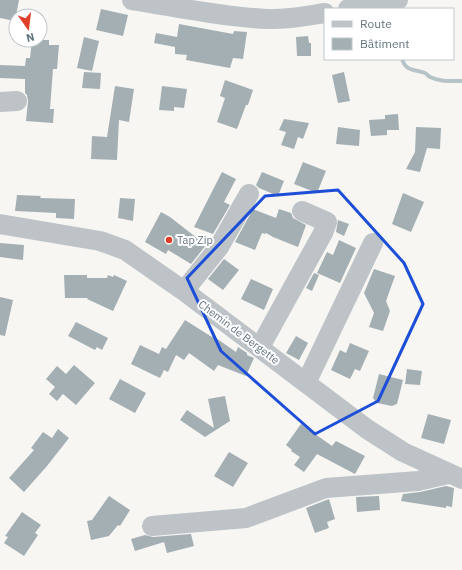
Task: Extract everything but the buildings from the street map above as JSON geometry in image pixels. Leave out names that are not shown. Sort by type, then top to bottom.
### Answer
[{"type":"street","points":[[132,0],[227,8],[268,19],[324,13]]},
{"type":"street","points":[[354,8],[398,0]]},
{"type":"street","points":[[184,291],[219,247],[249,194]]},
{"type":"street","points":[[260,347],[323,233],[327,222],[302,210]]},
{"type":"street","name":"Chemin de Bergette","points":[[0,224],[100,240],[125,250],[260,347],[367,429],[403,452],[455,476]]},
{"type":"street","points":[[306,383],[373,243]]},
{"type":"street","points":[[152,526],[246,518],[326,488],[418,481],[455,476]]},
{"type":"highlighted area","points":[[338,190],[404,263],[423,304],[378,401],[315,434],[221,351],[187,278],[265,196]]},
{"type":"waterway","points":[[402,60],[408,68],[425,73],[434,79],[462,81]]},
{"type":"place","name":"Tap Zip","points":[[169,240]]}]
